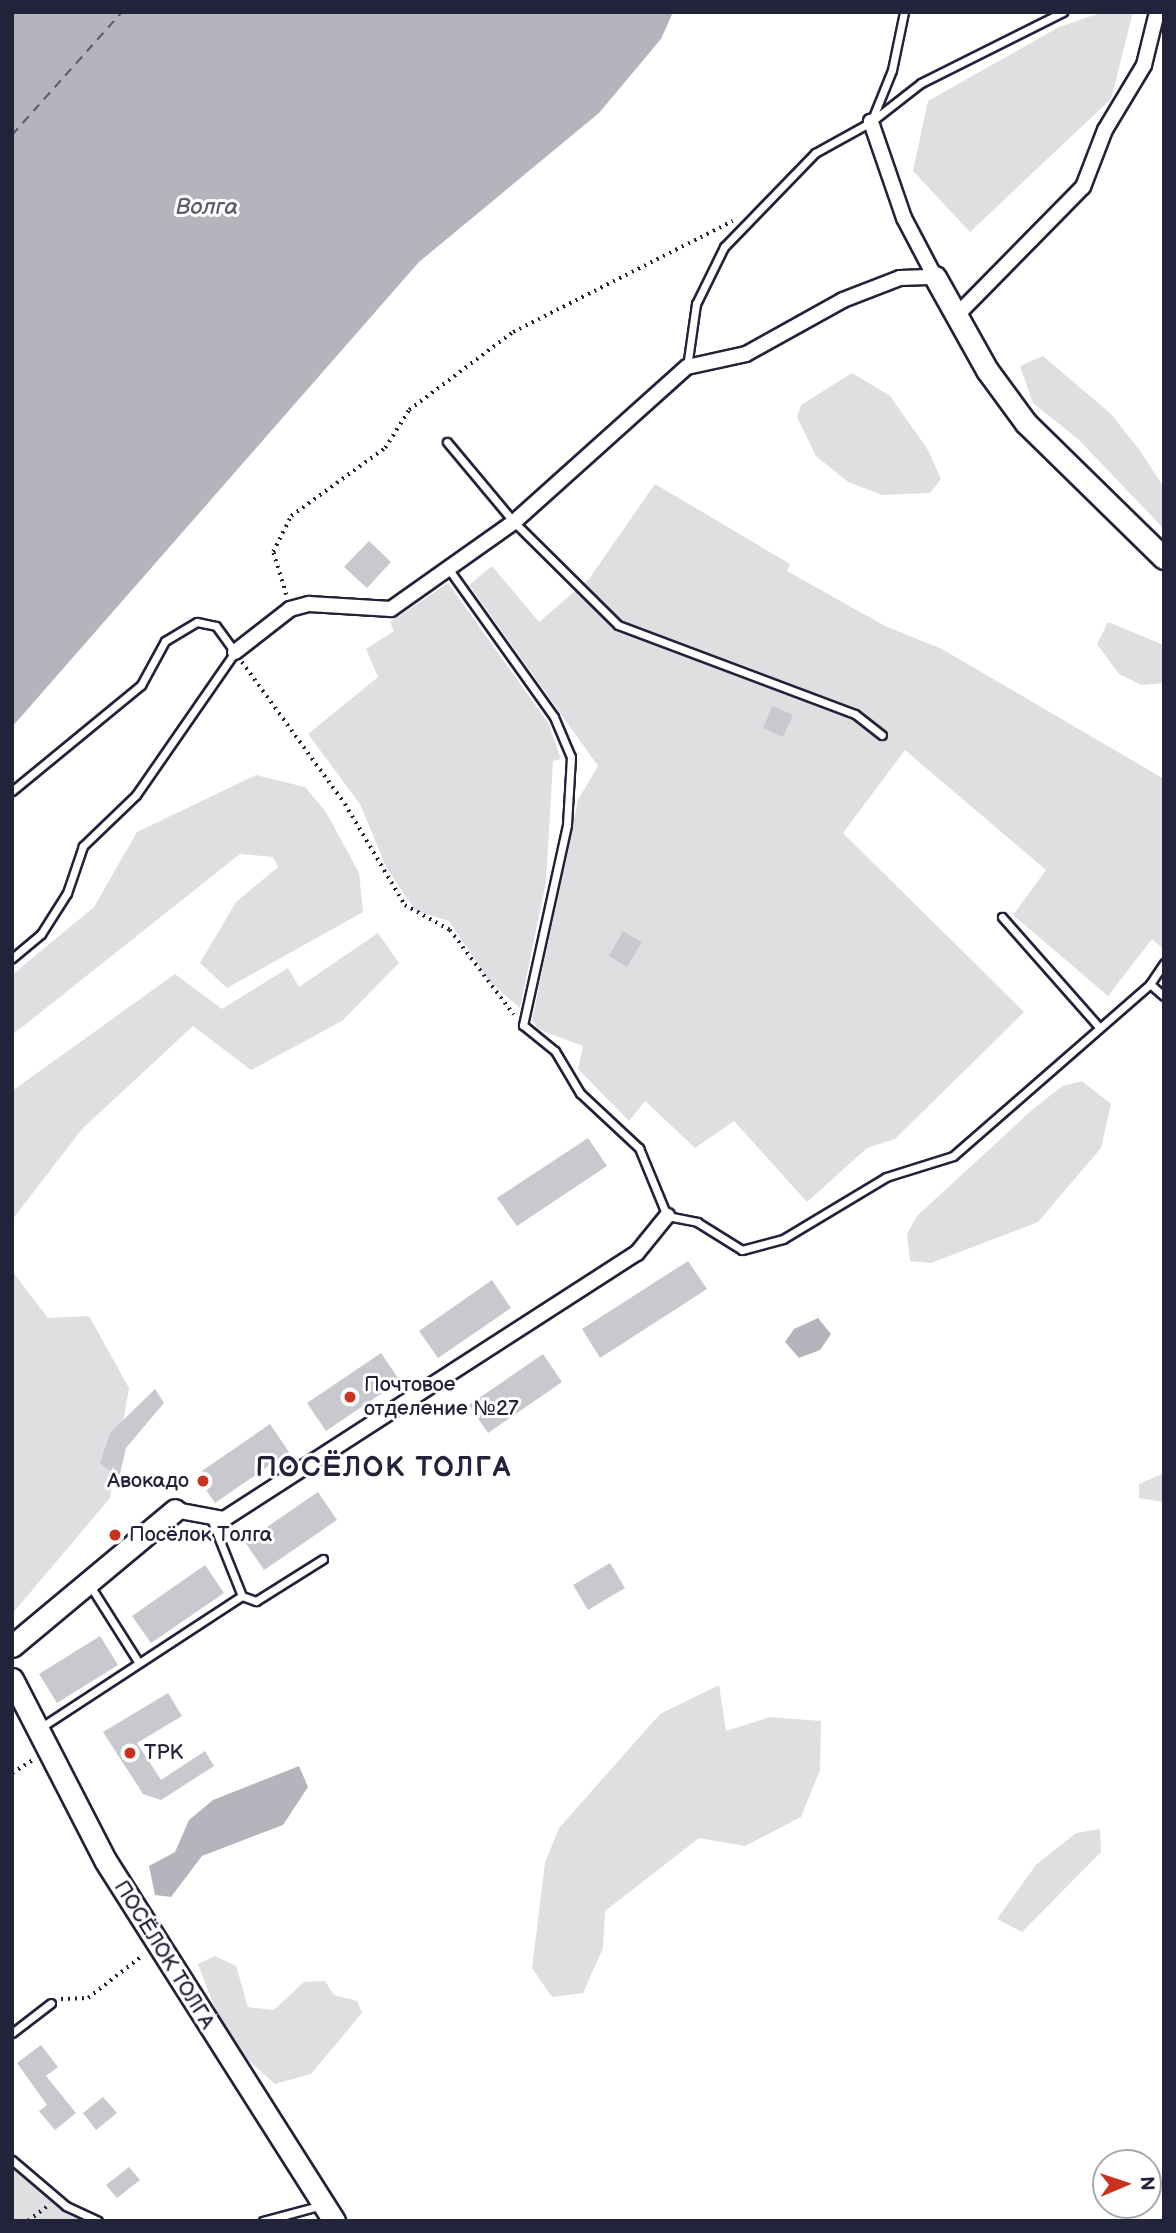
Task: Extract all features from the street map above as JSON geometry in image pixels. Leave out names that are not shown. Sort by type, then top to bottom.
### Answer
[{"type":"street","points":[[957,315],[1083,187],[1105,130],[1144,65],[1157,12]]},
{"type":"street","points":[[871,122],[904,218],[957,315],[1026,423],[1164,558]]},
{"type":"street","points":[[235,652],[290,609],[309,604],[391,609],[450,571],[514,522],[687,367],[746,354],[843,300],[900,278],[935,278]]},
{"type":"street","points":[[12,1646],[175,1510],[212,1521],[637,1252],[667,1216]]},
{"type":"street","name":"ПОСЁЛОК ТОЛГА","points":[[12,1679],[48,1750],[156,1945],[328,2213]]},
{"type":"lane","points":[[871,122],[892,70],[904,12]]},
{"type":"lane","points":[[687,367],[696,304],[724,247],[748,218],[815,153],[871,122],[921,83],[1063,12]]},
{"type":"lane","points":[[447,442],[514,522],[618,625],[855,714],[882,735]]},
{"type":"lane","points":[[450,571],[554,717],[571,757],[567,825],[523,1025],[555,1051],[580,1093],[639,1148],[667,1216],[697,1222],[742,1250],[783,1239],[865,1187],[953,1156],[1098,1026],[1150,984],[1164,963]]},
{"type":"lane","points":[[12,791],[141,684],[165,641],[197,622],[216,626],[235,652],[136,794],[83,846],[47,923],[12,958]]},
{"type":"lane","points":[[1002,917],[1098,1026]]},
{"type":"lane","points":[[1150,984],[1164,996]]},
{"type":"lane","points":[[212,1521],[242,1596],[256,1601],[323,1559]]},
{"type":"lane","points":[[88,1582],[139,1663]]},
{"type":"lane","points":[[38,1730],[242,1596]]},
{"type":"lane","points":[[12,2033],[51,2003]]},
{"type":"lane","points":[[12,2160],[57,2199],[98,2221]]},
{"type":"lane","points":[[263,2221],[328,2213]]},
{"type":"path","points":[[290,609],[273,552],[291,516],[385,447],[409,410],[513,332],[723,223],[748,218]]},
{"type":"path","points":[[235,652],[345,804],[405,905],[450,930],[523,1025]]},
{"type":"path","points":[[12,1773],[48,1750]]},
{"type":"path","points":[[51,2003],[88,1998],[156,1945]]},
{"type":"path","points":[[29,2221],[57,2199]]},
{"type":"shaded area","points":[[1103,12],[1133,12],[1111,99],[970,232],[913,171],[928,101],[1059,27]]},
{"type":"shaded area","points":[[1043,356],[1111,414],[1141,452],[1164,488],[1164,529],[1078,439],[1033,403],[1020,366]]},
{"type":"shaded area","points":[[852,373],[890,396],[928,450],[941,479],[930,493],[882,495],[848,482],[816,456],[797,417],[801,405]]},
{"type":"shaded area","points":[[655,484],[790,564],[787,571],[885,626],[942,649],[1164,779],[1164,950],[1152,939],[1108,996],[1013,915],[1046,870],[905,750],[843,833],[1024,1012],[895,1139],[867,1148],[807,1202],[734,1121],[695,1148],[645,1101],[629,1121],[578,1069],[583,1046],[538,1029],[532,1020],[578,800],[598,766],[469,585],[492,566],[539,622],[589,579]]},
{"type":"shaded area","points":[[448,583],[549,724],[561,759],[553,761],[546,882],[520,1008],[490,982],[449,921],[416,911],[387,869],[360,804],[308,734],[378,677],[366,649],[394,631],[390,622]]},
{"type":"shaded area","points":[[1108,622],[1164,645],[1164,683],[1141,685],[1119,674],[1097,644]]},
{"type":"shaded area","points":[[256,775],[305,787],[326,812],[359,873],[363,912],[227,988],[200,963],[236,902],[278,867],[273,857],[240,854],[12,1035],[12,975],[94,907],[137,832]]},
{"type":"shaded area","points":[[378,933],[399,963],[342,1021],[251,1070],[193,1026],[82,1129],[12,1220],[12,1091],[175,974],[222,1009],[288,968],[299,987]]},
{"type":"shaded area","points":[[1082,1081],[1111,1104],[1101,1148],[1038,1222],[931,1263],[910,1261],[907,1234],[917,1216],[1031,1111],[1062,1086]]},
{"type":"shaded area","points":[[12,1271],[48,1318],[89,1316],[129,1388],[110,1498],[12,1614]]},
{"type":"shaded area","points":[[1164,1473],[1164,1502],[1139,1498],[1139,1484]]},
{"type":"shaded area","points":[[719,1685],[726,1731],[770,1717],[821,1721],[820,1770],[801,1817],[745,1846],[699,1838],[605,1911],[603,1948],[583,1993],[552,1997],[532,1968],[545,1863],[559,1828],[660,1714]]},
{"type":"shaded area","points":[[1100,1829],[1101,1852],[1022,1932],[997,1919],[1036,1865],[1076,1833]]},
{"type":"shaded area","points":[[215,1956],[236,1966],[248,2007],[274,2010],[304,1982],[325,1981],[334,1995],[357,2001],[362,2013],[311,2074],[275,2084],[249,2061],[216,2011],[198,1964]]},
{"type":"shaded area","points":[[12,2163],[42,2188],[93,2221],[12,2221]]},
{"type":"water","name":"Волга","points":[[12,12],[673,12],[661,39],[599,113],[419,262],[12,727]]},
{"type":"water","points":[[818,1318],[831,1334],[820,1350],[799,1358],[785,1342],[794,1329]]},
{"type":"water","points":[[299,1766],[308,1787],[283,1825],[202,1856],[171,1897],[155,1895],[149,1866],[175,1852],[189,1820],[213,1800]]},
{"type":"building","points":[[369,541],[391,562],[367,588],[344,567]]},
{"type":"building","points":[[772,706],[793,715],[783,737],[763,728]]},
{"type":"building","points":[[623,931],[642,942],[627,967],[609,956]]},
{"type":"building","points":[[588,1138],[607,1166],[517,1226],[497,1198]]},
{"type":"building","points":[[688,1261],[707,1289],[600,1358],[582,1329]]},
{"type":"building","points":[[492,1280],[511,1308],[438,1358],[419,1331]]},
{"type":"building","points":[[381,1353],[400,1381],[326,1431],[307,1403]]},
{"type":"building","points":[[543,1354],[562,1382],[488,1433],[469,1405]]},
{"type":"building","points":[[155,1389],[164,1403],[126,1448],[119,1478],[100,1463],[110,1433]]},
{"type":"building","points":[[270,1424],[289,1452],[215,1503],[196,1475]]},
{"type":"building","points":[[318,1492],[337,1520],[264,1570],[245,1542]]},
{"type":"building","points":[[610,1563],[625,1588],[588,1610],[573,1585]]},
{"type":"building","points":[[205,1565],[224,1593],[151,1643],[132,1616]]},
{"type":"building","points":[[100,1636],[118,1665],[57,1703],[39,1674]]},
{"type":"building","name":"ТРК","points":[[168,1693],[182,1716],[137,1743],[161,1780],[205,1751],[214,1766],[161,1800],[143,1794],[103,1732]]},
{"type":"building","points":[[41,2045],[58,2067],[46,2076],[76,2113],[55,2130],[39,2111],[47,2105],[17,2063]]},
{"type":"building","points":[[103,2097],[117,2113],[96,2130],[83,2113]]},
{"type":"building","points":[[129,2167],[140,2180],[117,2198],[106,2185]]},
{"type":"ferry route","points":[[12,135],[122,12]]},
{"type":"place","name":"Почтовое отделение №27","points":[[350,1397]]},
{"type":"place","name":"Авокадо","points":[[203,1481]]},
{"type":"place","name":"Посёлок Толга","points":[[115,1535]]},
{"type":"place","name":"ТРК","points":[[130,1753]]},
{"type":"district","name":"ПОСЁЛОК ТОЛГА","points":[[384,1468]]}]
